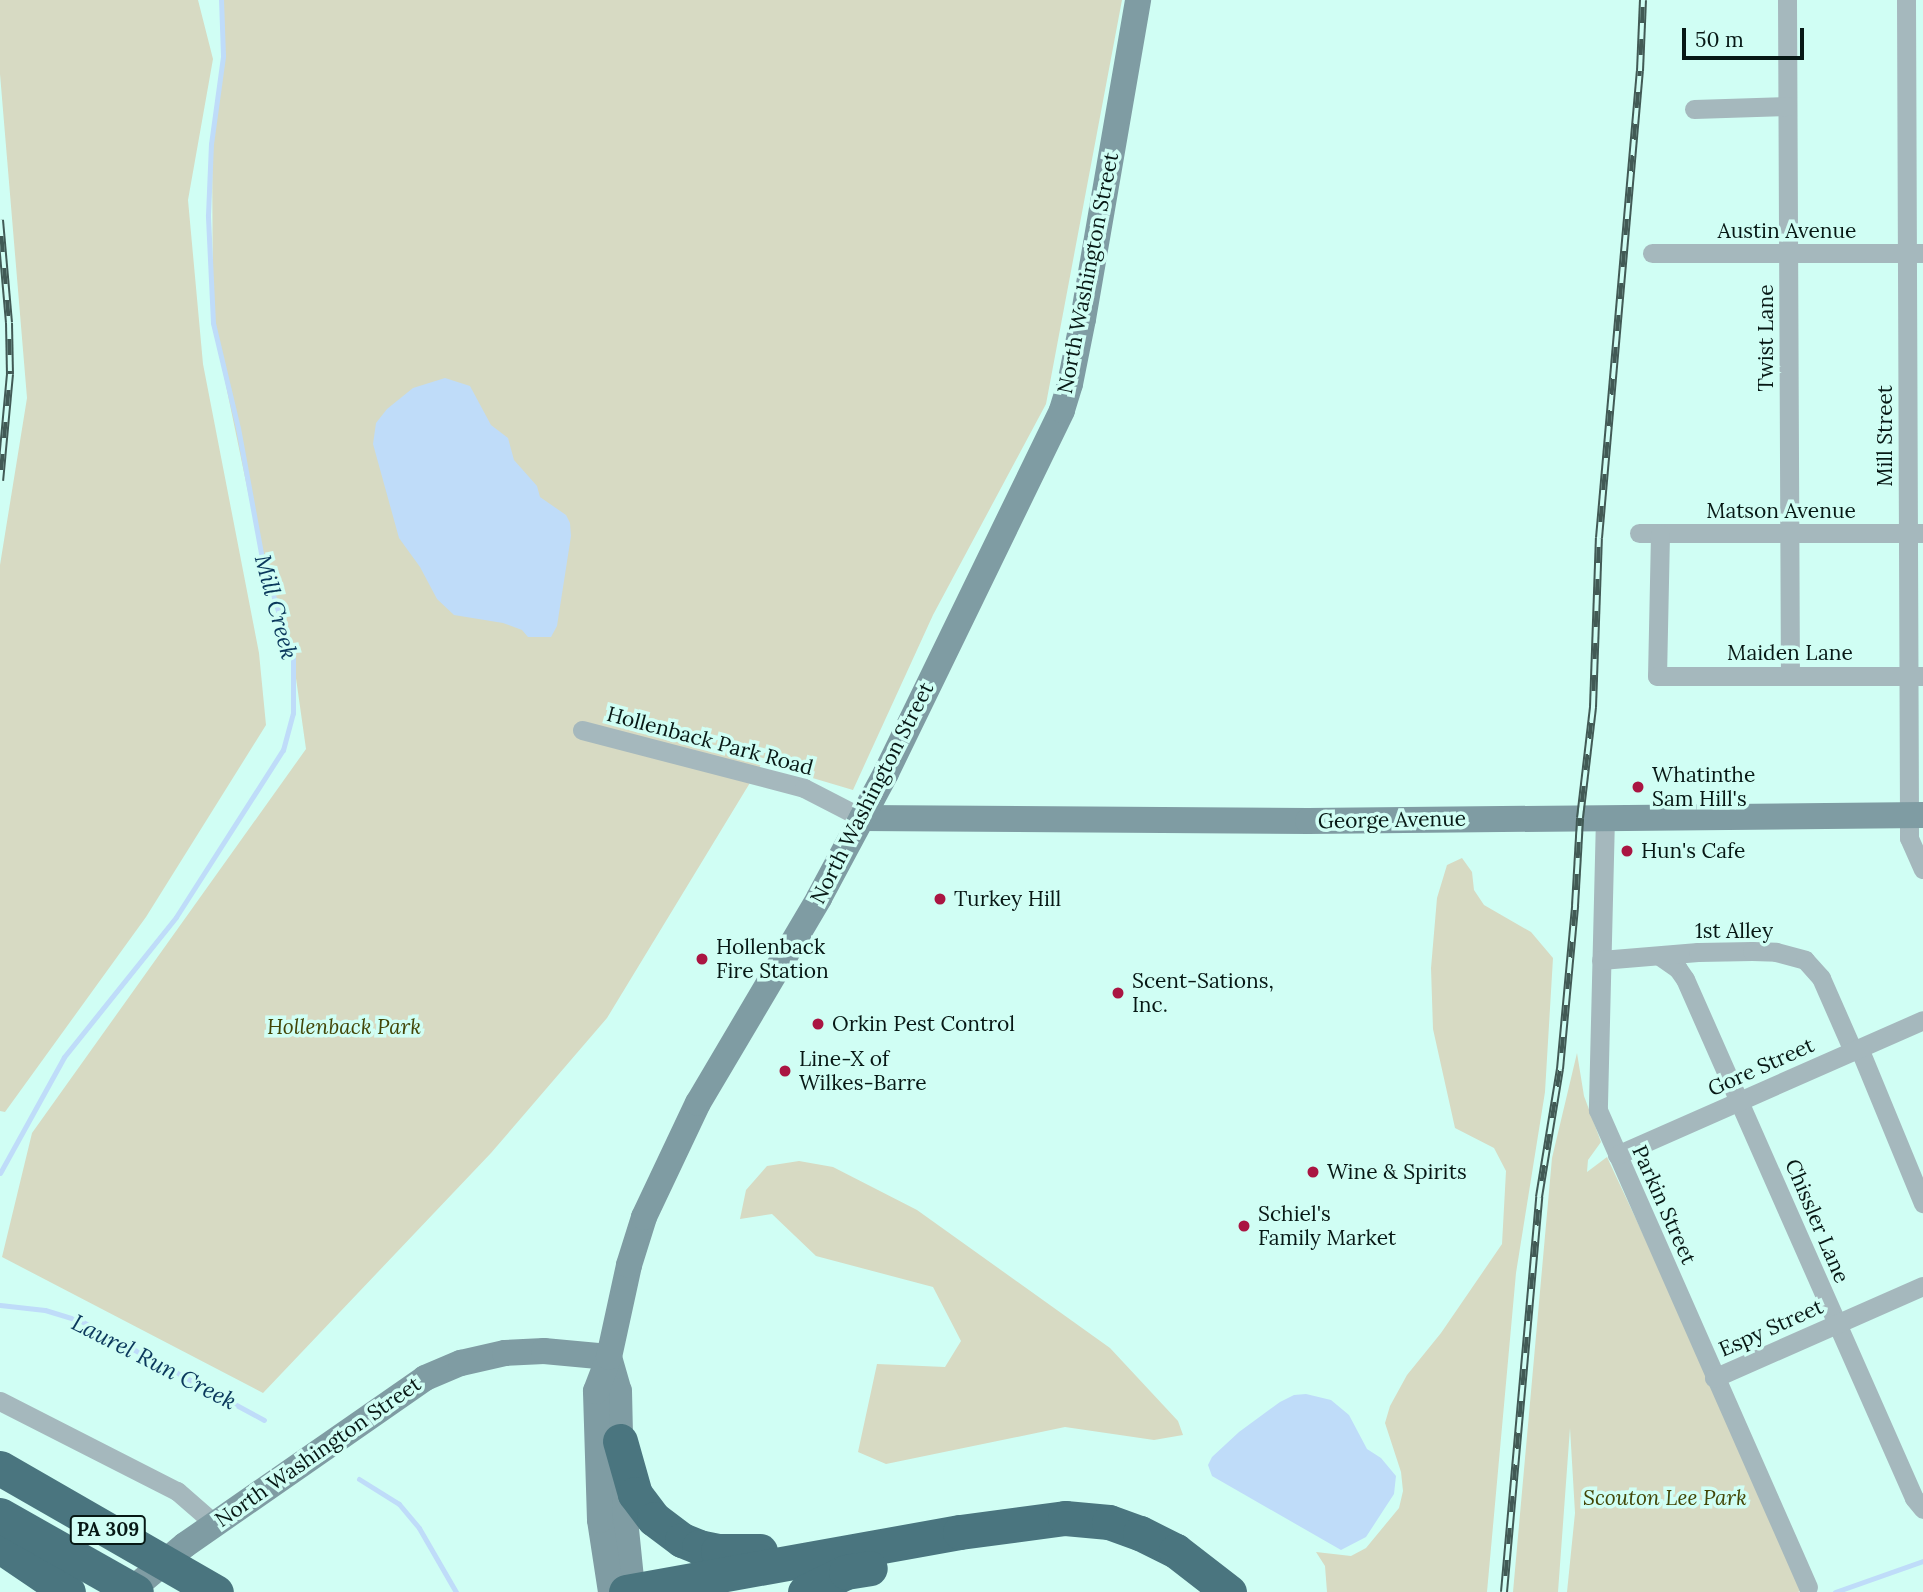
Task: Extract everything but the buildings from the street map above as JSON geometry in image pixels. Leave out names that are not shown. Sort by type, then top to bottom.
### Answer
[{"type":"highway","points":[[620,1441],[635,1494],[653,1519],[682,1540],[699,1547],[732,1552],[790,1548],[916,1527],[960,1532]]},
{"type":"highway","name":"PA 309","points":[[0,1468],[216,1592]]},
{"type":"highway","name":"PA 309","points":[[0,1515],[136,1592]]},
{"type":"highway","points":[[623,1591],[960,1532],[1065,1518],[1109,1522],[1176,1551],[1229,1592]]},
{"type":"highway","points":[[733,1592],[1040,1541],[1076,1539],[1112,1544],[1147,1556],[1178,1572],[1203,1592]]},
{"type":"highway","points":[[0,1546],[68,1592]]},
{"type":"highway","points":[[805,1592],[846,1572]]},
{"type":"street","name":"North Washington Street","points":[[129,1592],[215,1524],[435,1374],[472,1360],[505,1353],[544,1351],[609,1357],[629,1265],[644,1217],[670,1159],[698,1103],[862,818],[1062,410],[1083,319],[1138,0]]},
{"type":"street","name":"Twist Lane","points":[[1787,0],[1790,676]]},
{"type":"street","name":"Mill Street","points":[[1906,0],[1915,111],[1916,815],[1909,838],[1923,869]]},
{"type":"street","points":[[1695,109],[1787,106]]},
{"type":"street","name":"Austin Avenue","points":[[1652,253],[1915,254]]},
{"type":"street","name":"Matson Avenue","points":[[1639,533],[1915,533]]},
{"type":"street","name":"Maiden Lane","points":[[1660,534],[1657,676],[1916,676]]},
{"type":"street","name":"Hollenback Park Road","points":[[582,730],[804,788],[862,818]]},
{"type":"street","name":"George Avenue","points":[[862,818],[1068,822],[1916,815]]},
{"type":"street","name":"Parkin Street","points":[[1605,817],[1596,1094],[1598,1110],[1808,1587]]},
{"type":"street","name":"1st Alley","points":[[1601,960],[1698,952],[1752,951],[1776,952],[1805,960],[1821,978],[1856,1050],[1923,1203]]},
{"type":"street","name":"Chissler Lane","points":[[1661,957],[1678,969],[1685,979],[1914,1498],[1923,1509]]},
{"type":"street","name":"Gore Street","points":[[1617,1155],[1923,1020]]},
{"type":"street","name":"Espy Street","points":[[1714,1378],[1923,1286]]},
{"type":"street","points":[[609,1357],[619,1391],[623,1591]]},
{"type":"street","points":[[609,1357],[596,1391],[596,1459],[600,1520],[623,1591]]},
{"type":"street","points":[[0,1401],[177,1491],[215,1524]]},
{"type":"green space","points":[[0,0],[198,0],[213,59],[188,200],[203,364],[259,653],[266,725],[146,917],[5,1112],[0,1111],[0,565],[27,398],[0,74]]},
{"type":"green space","name":"Hollenback Park","points":[[221,0],[1122,0],[1046,404],[933,615],[853,790],[762,763],[607,1018],[491,1153],[263,1393],[2,1257],[32,1133],[306,749],[293,657],[263,564],[213,323],[212,133],[223,56]]},
{"type":"green space","points":[[1462,858],[1472,872],[1474,890],[1484,905],[1531,932],[1553,958],[1545,1092],[1516,1273],[1487,1592],[1327,1592],[1325,1566],[1316,1552],[1351,1556],[1366,1548],[1399,1508],[1403,1491],[1401,1472],[1385,1423],[1390,1406],[1407,1375],[1441,1333],[1502,1244],[1506,1171],[1494,1148],[1455,1128],[1433,1029],[1431,968],[1437,898],[1447,865]]},
{"type":"green space","name":"Scouton Lee Park","points":[[1577,1053],[1584,1096],[1601,1142],[1588,1160],[1587,1172],[1607,1157],[1808,1587],[1798,1592],[1567,1592],[1575,1513],[1570,1428],[1558,1592],[1513,1592],[1552,1158]]},
{"type":"green space","points":[[799,1161],[833,1167],[917,1210],[1110,1348],[1178,1421],[1183,1435],[1154,1440],[1065,1427],[886,1464],[858,1452],[877,1364],[945,1367],[961,1341],[933,1287],[816,1256],[772,1214],[740,1219],[746,1190],[767,1166]]},
{"type":"water","points":[[445,378],[470,386],[491,425],[508,438],[514,460],[537,486],[540,497],[566,515],[570,523],[571,536],[557,626],[551,637],[528,637],[522,630],[503,623],[454,615],[437,599],[420,567],[399,538],[373,444],[376,423],[387,409],[413,388]]},
{"type":"water","points":[[1306,1394],[1331,1400],[1349,1415],[1367,1449],[1381,1458],[1396,1476],[1394,1494],[1366,1537],[1341,1550],[1212,1476],[1208,1465],[1212,1457],[1239,1432],[1280,1402],[1294,1395]]},
{"type":"waterway","name":"Mill Creek","points":[[0,1173],[64,1057],[176,917],[283,750],[293,713],[293,657],[263,564],[238,428],[213,323],[208,215],[211,144],[223,56],[221,0]]},
{"type":"waterway","name":"Laurel Run Creek","points":[[0,1305],[45,1310],[81,1321],[264,1420]]},
{"type":"waterway","name":"Laurel Run Creek","points":[[359,1479],[399,1504],[419,1528],[456,1592]]},
{"type":"waterway","name":"Laurel Run Creek","points":[[1835,1592],[1923,1561]]},
{"type":"railway","points":[[1504,1592],[1539,1197],[1560,1069],[1580,818],[1593,707],[1599,538],[1640,71],[1643,0]]},
{"type":"railway","points":[[0,220],[9,323],[10,374],[0,481]]},
{"type":"place","name":"Whatinthe Sam Hill's","points":[[1638,787]]},
{"type":"place","name":"Hun's Cafe","points":[[1627,851]]},
{"type":"place","name":"Turkey Hill","points":[[940,899]]},
{"type":"place","name":"Hollenback Fire Station","points":[[702,959]]},
{"type":"place","name":"Scent-Sations, Inc.","points":[[1118,993]]},
{"type":"place","name":"Orkin Pest Control","points":[[818,1024]]},
{"type":"place","name":"Line-X of Wilkes-Barre","points":[[785,1071]]},
{"type":"place","name":"Wine & Spirits","points":[[1313,1172]]},
{"type":"place","name":"Schiel's Family Market","points":[[1244,1226]]}]
